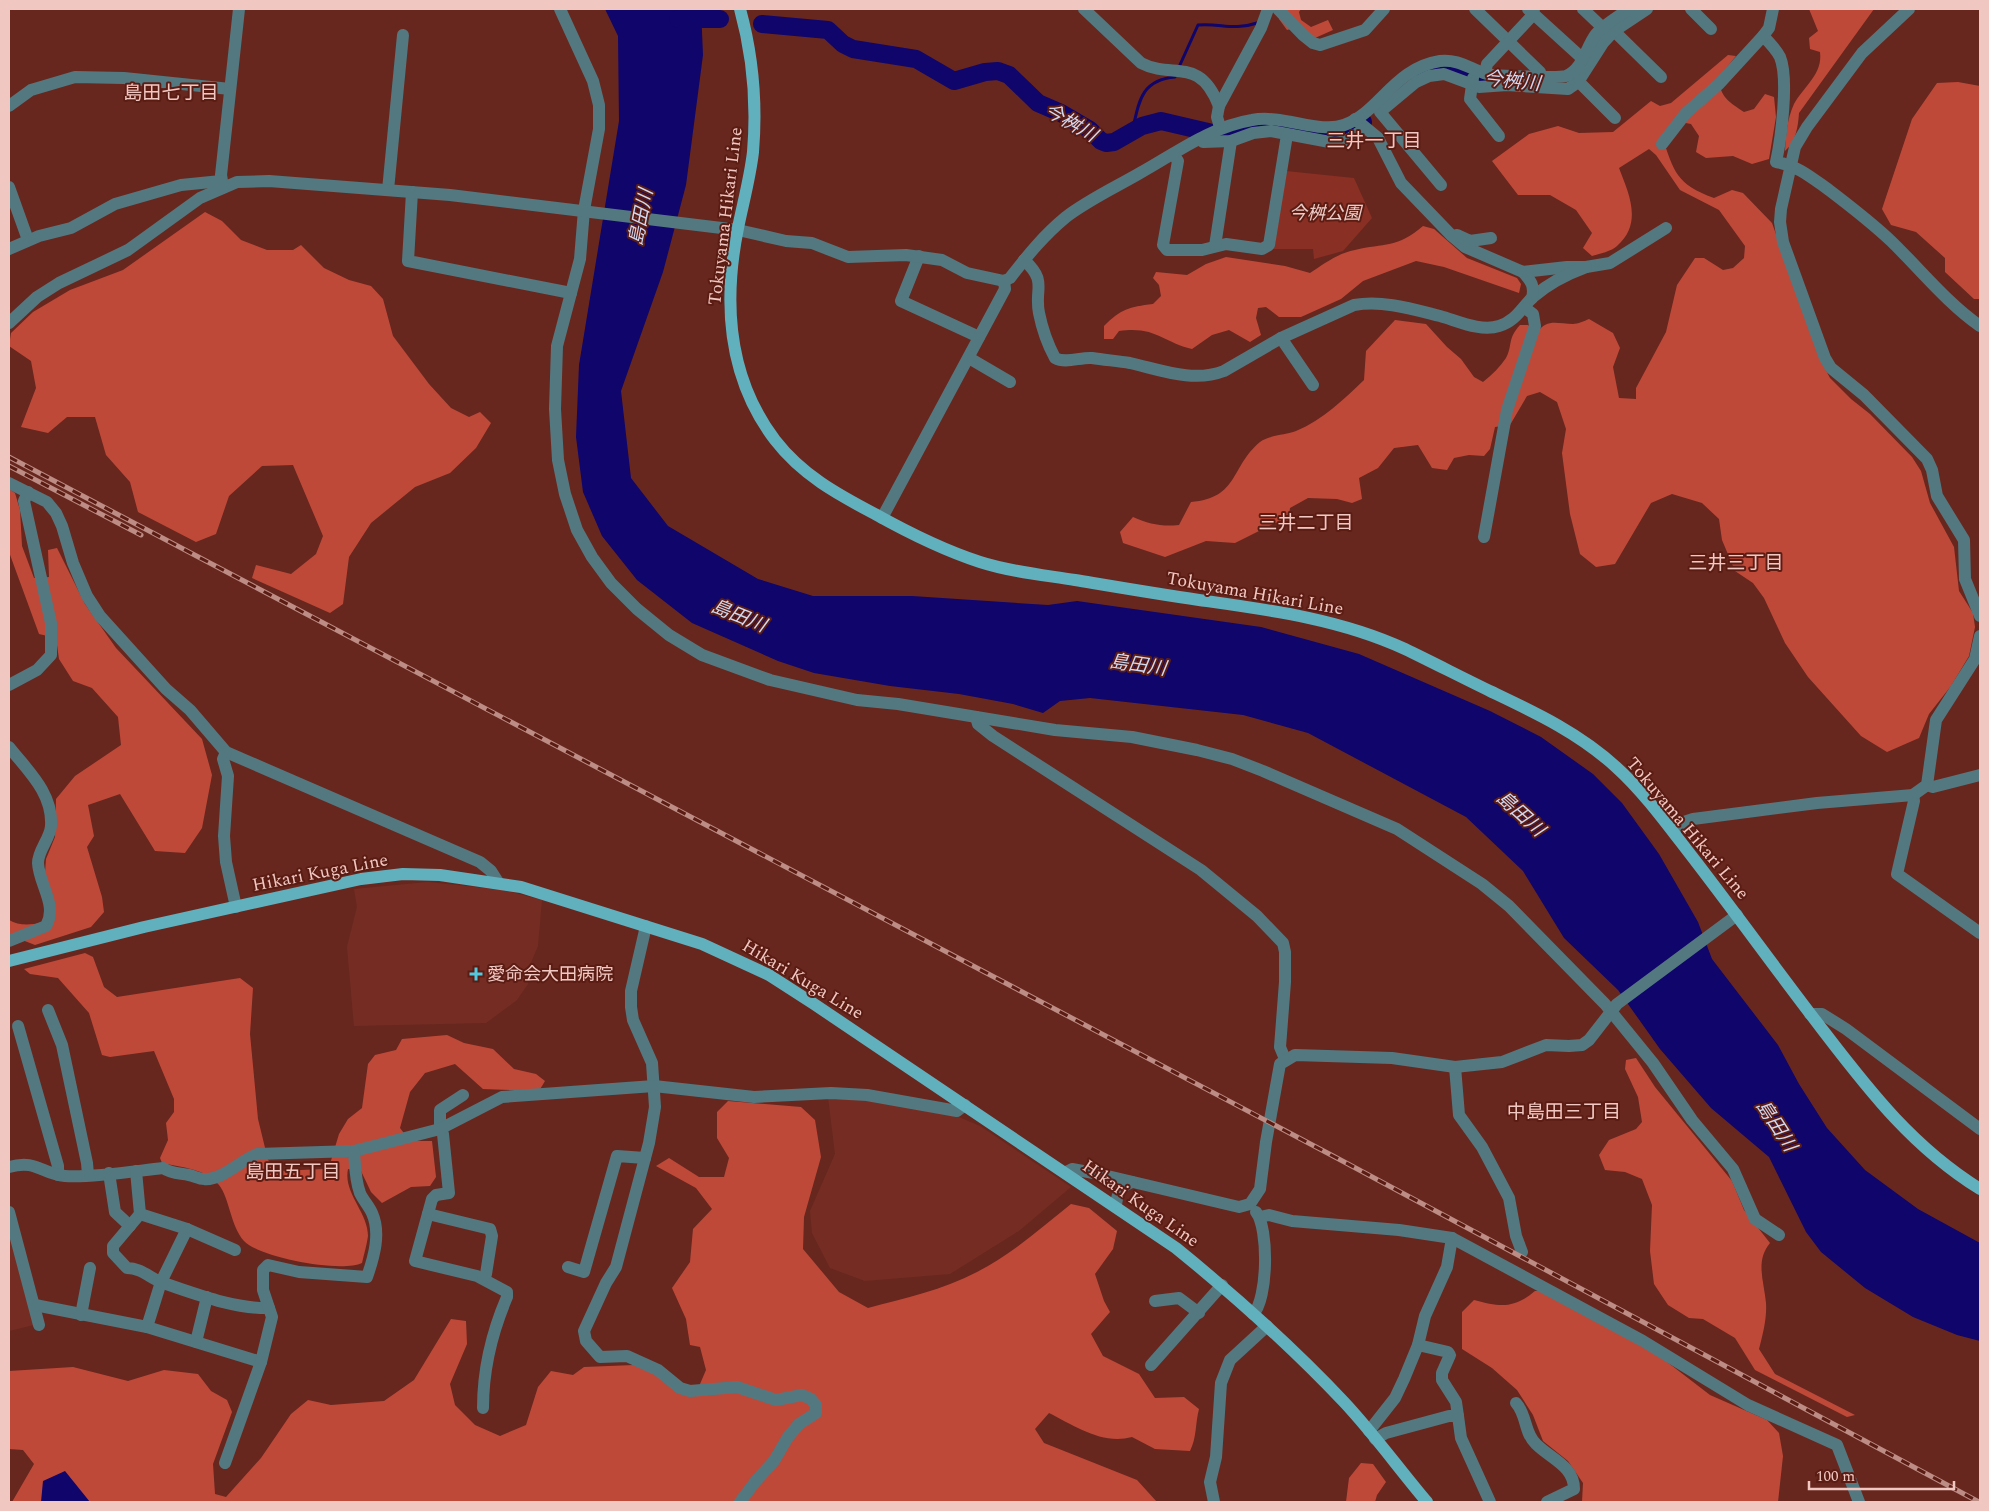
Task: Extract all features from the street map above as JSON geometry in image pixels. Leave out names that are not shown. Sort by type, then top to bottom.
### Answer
[{"type":"main road","name":"Tokuyama Hikari Line","points":[[740,9],[751,57],[754,124],[752,156],[733,230],[730,325],[735,356],[746,392],[762,421],[779,445],[802,470],[826,488],[932,544],[984,563],[1025,572],[1299,615],[1358,630],[1400,647],[1535,713],[1582,740],[1617,767],[1673,832],[1873,1095],[1911,1137],[1951,1171],[1980,1189]]},
{"type":"main road","name":"Hikari Kuga Line","points":[[9,961],[361,879],[403,874],[440,875],[498,882],[521,887],[728,954],[769,975],[965,1104],[1176,1248],[1222,1285],[1267,1326],[1345,1404],[1426,1502]]},
{"type":"street","points":[[222,184],[239,9]]},
{"type":"street","points":[[560,9],[593,81],[599,104],[597,144],[589,211],[580,259],[560,332],[555,370],[558,460],[565,494],[577,530],[592,557],[611,583],[637,609],[669,635],[702,654],[770,680],[857,700],[1055,730],[1132,737],[1232,759],[1390,826],[1482,884],[1509,906],[1614,1008],[1692,1120],[1733,1169],[1755,1219],[1779,1235]]},
{"type":"street","points":[[1084,9],[1141,63],[1152,69],[1186,70],[1199,77],[1219,106]]},
{"type":"street","points":[[1220,127],[1217,117],[1219,106],[1261,28],[1269,9],[1312,43],[1320,45],[1365,30],[1384,9]]},
{"type":"street","points":[[1475,9],[1540,72],[1541,77]]},
{"type":"street","points":[[1583,9],[1661,77]]},
{"type":"street","points":[[1574,78],[1603,43],[1608,30],[1629,9]]},
{"type":"street","points":[[1441,185],[1380,112],[1416,82],[1429,76],[1444,74],[1479,86],[1508,85],[1568,89],[1595,36],[1647,9]]},
{"type":"street","points":[[1691,9],[1711,29]]},
{"type":"street","points":[[1662,144],[1686,113],[1718,84],[1763,36],[1769,28],[1773,9]]},
{"type":"street","points":[[1909,9],[1862,53],[1806,127],[1795,147],[1790,164],[1780,222],[1783,242],[1825,358],[1831,368],[1864,395],[1927,460],[1932,470],[1937,496],[1964,540],[1965,580],[1980,616]]},
{"type":"street","points":[[1499,136],[1470,99],[1470,84],[1508,41],[1531,10],[1583,59]]},
{"type":"street","points":[[388,190],[403,35]]},
{"type":"street","points":[[1763,36],[1780,57],[1782,71],[1782,116],[1776,162],[1790,164],[1844,202],[1883,234],[1980,326]]},
{"type":"street","points":[[9,249],[28,240],[71,228],[115,204],[181,185],[269,181],[412,192],[589,211],[733,230],[786,241],[812,243],[848,258],[919,256],[942,260],[967,273],[1004,282],[1010,278],[1049,232],[1075,211],[1220,127],[1267,118],[1335,128],[1355,119],[1402,78],[1430,64],[1456,61],[1481,71],[1574,78],[1586,87],[1615,118]]},
{"type":"street","points":[[9,106],[31,90],[75,77],[148,80],[230,89]]},
{"type":"street","points":[[1355,119],[1364,129],[1378,138],[1401,182],[1452,236],[1465,248],[1523,272],[1530,280],[1534,289],[1528,303],[1533,314],[1535,326],[1507,410],[1499,444],[1484,537]]},
{"type":"street","points":[[1378,138],[1392,126]]},
{"type":"street","points":[[1200,139],[1203,142],[1232,141],[1253,133],[1272,131],[1335,143],[1346,141],[1364,129]]},
{"type":"street","points":[[1173,154],[1178,161],[1163,245],[1167,250],[1202,250],[1226,244],[1262,249],[1269,245],[1287,134]]},
{"type":"street","points":[[1215,246],[1232,141]]},
{"type":"street","points":[[9,323],[37,297],[59,283],[128,250],[180,211],[222,184]]},
{"type":"street","points":[[9,189],[28,240]]},
{"type":"street","points":[[412,192],[408,261],[571,292]]},
{"type":"street","points":[[1024,260],[1033,268],[1039,281],[1039,314],[1055,358],[1061,361],[1091,358],[1129,363],[1184,376],[1215,375],[1281,338],[1354,305],[1367,303],[1392,305],[1476,326],[1498,326],[1514,319],[1528,303],[1567,274],[1610,263],[1666,228]]},
{"type":"street","points":[[1452,236],[1456,235],[1470,241],[1490,238]]},
{"type":"street","points":[[919,256],[901,301],[979,337]]},
{"type":"street","points":[[1523,272],[1567,267],[1586,268]]},
{"type":"street","points":[[882,518],[1005,289],[1004,282]]},
{"type":"street","points":[[1281,338],[1313,385]]},
{"type":"street","points":[[969,358],[1010,382]]},
{"type":"street","points":[[9,483],[47,502],[56,512],[73,563],[88,596],[100,616],[166,688],[190,710],[226,752],[480,862],[491,871],[498,882]]},
{"type":"street","points":[[9,685],[36,670],[51,656],[51,623],[24,501],[28,492]]},
{"type":"street","points":[[1927,786],[1936,720],[1976,660],[1980,636]]},
{"type":"street","points":[[976,717],[978,724],[993,736],[1201,870],[1257,916],[1283,943],[1286,952],[1280,1047],[1285,1059]]},
{"type":"street","points":[[9,747],[45,792],[51,827],[38,861],[40,876],[51,909],[50,919],[46,926],[9,941]]},
{"type":"street","points":[[226,752],[223,759],[228,776],[224,836],[226,862],[236,907]]},
{"type":"street","points":[[1673,832],[1684,822],[1693,819],[1817,803],[1913,795],[1927,786],[1933,787],[1980,776]]},
{"type":"street","points":[[1913,795],[1914,801],[1897,874],[1980,933]]},
{"type":"street","points":[[1066,1172],[1072,1169],[1239,1207],[1250,1204],[1260,1189],[1266,1142],[1280,1064],[1285,1059],[1295,1054],[1392,1058],[1455,1067],[1502,1062],[1538,1046],[1582,1045],[1589,1040],[1614,1008],[1737,915]]},
{"type":"street","points":[[646,926],[631,991],[631,1007],[633,1020],[652,1063],[655,1107],[645,1158],[616,1267],[584,1331],[586,1341],[600,1357],[627,1356],[658,1370],[680,1388],[690,1391],[738,1388],[776,1400],[802,1395],[811,1399],[816,1405],[816,1412],[798,1424],[774,1461],[740,1502]]},
{"type":"street","points":[[48,1010],[62,1045],[88,1163],[88,1175]]},
{"type":"street","points":[[1810,1014],[1822,1014],[1846,1029],[1980,1129]]},
{"type":"street","points":[[18,1026],[58,1166],[58,1175]]},
{"type":"street","points":[[1455,1067],[1459,1115],[1482,1147],[1510,1198],[1516,1236],[1522,1252]]},
{"type":"street","points":[[9,1167],[31,1164],[58,1175],[88,1175],[163,1168],[171,1173],[189,1175],[205,1180],[224,1174],[244,1159],[257,1154],[354,1150],[440,1129],[502,1097],[654,1086],[754,1097],[830,1093],[867,1095],[956,1111],[965,1104]]},
{"type":"street","points":[[463,1095],[440,1110],[440,1129],[443,1134],[449,1193],[436,1195],[432,1199],[415,1261],[483,1278],[507,1292],[508,1297],[495,1326],[483,1389],[483,1408]]},
{"type":"street","points":[[225,1463],[261,1362],[272,1318],[263,1290],[263,1270],[268,1265],[299,1272],[367,1277],[375,1254],[376,1233],[373,1214],[360,1192],[354,1150]]},
{"type":"street","points":[[568,1267],[584,1272],[616,1156],[645,1158]]},
{"type":"street","points":[[136,1171],[140,1214],[113,1246],[113,1253],[128,1268],[136,1268],[161,1282],[253,1308],[269,1308]]},
{"type":"street","points":[[109,1173],[115,1212],[130,1226]]},
{"type":"street","points":[[1116,1206],[1117,1194],[1123,1186],[1132,1182]]},
{"type":"street","points":[[1250,1204],[1260,1217],[1266,1241],[1261,1300],[1253,1314]]},
{"type":"street","points":[[9,1212],[39,1325]]},
{"type":"street","points":[[140,1214],[187,1229],[235,1250]]},
{"type":"street","points":[[428,1214],[490,1229],[492,1236],[486,1274],[483,1278]]},
{"type":"street","points":[[1260,1217],[1269,1215],[1292,1221],[1399,1230],[1452,1238],[1643,1341],[1748,1405],[1837,1445],[1859,1502]]},
{"type":"street","points":[[146,1327],[161,1282],[187,1229]]},
{"type":"street","points":[[1372,1435],[1395,1398],[1418,1345],[1425,1316],[1447,1267],[1452,1238]]},
{"type":"street","points":[[81,1315],[90,1268]]},
{"type":"street","points":[[1151,1365],[1222,1285]]},
{"type":"street","points":[[196,1342],[207,1296]]},
{"type":"street","points":[[1156,1301],[1179,1298],[1199,1313]]},
{"type":"street","points":[[34,1306],[146,1327],[261,1362]]},
{"type":"street","points":[[1214,1502],[1210,1482],[1216,1457],[1220,1383],[1230,1360],[1267,1326]]},
{"type":"street","points":[[1418,1345],[1448,1352],[1450,1356],[1442,1373],[1442,1380],[1456,1402],[1461,1438],[1490,1502]]},
{"type":"street","points":[[1516,1403],[1520,1408],[1530,1437],[1545,1452],[1564,1466],[1574,1480],[1574,1490],[1547,1502]]},
{"type":"street","points":[[1372,1435],[1386,1434],[1449,1416],[1458,1416]]},
{"type":"shaded area","points":[[1283,9],[1301,9],[1299,12],[1301,20],[1311,27],[1328,20],[1333,30],[1315,38],[1299,27],[1287,30],[1279,19]]},
{"type":"shaded area","points":[[1809,9],[1874,9],[1799,113],[1794,138],[1785,151],[1787,127],[1794,104],[1819,67],[1820,52],[1810,49],[1809,38],[1818,31]]},
{"type":"shaded area","points":[[1728,55],[1736,56],[1718,78],[1721,90],[1730,102],[1744,112],[1754,109],[1765,94],[1774,97],[1776,117],[1769,159],[1752,164],[1733,156],[1706,158],[1696,152],[1699,136],[1691,124],[1675,121],[1662,136],[1670,159],[1684,182],[1701,193],[1714,198],[1732,190],[1743,193],[1772,223],[1821,361],[1830,378],[1851,399],[1870,414],[1912,457],[1921,471],[1930,503],[1954,547],[1959,591],[1973,613],[1975,627],[1969,656],[1951,686],[1929,714],[1919,738],[1887,752],[1861,736],[1808,677],[1785,643],[1764,598],[1753,583],[1735,571],[1722,540],[1719,519],[1702,503],[1672,494],[1651,503],[1615,564],[1596,567],[1580,554],[1570,514],[1562,453],[1566,429],[1557,402],[1540,392],[1527,396],[1510,425],[1495,427],[1490,449],[1484,456],[1469,455],[1454,458],[1447,470],[1432,468],[1418,445],[1394,448],[1378,468],[1359,478],[1362,499],[1352,503],[1337,499],[1308,498],[1290,508],[1288,521],[1275,523],[1235,543],[1206,541],[1165,557],[1123,543],[1120,532],[1133,517],[1167,526],[1179,525],[1191,502],[1207,499],[1226,488],[1243,461],[1260,442],[1296,431],[1315,421],[1333,408],[1364,380],[1366,351],[1395,320],[1426,324],[1461,359],[1474,377],[1483,382],[1496,371],[1506,358],[1513,334],[1520,325],[1528,325],[1537,333],[1545,325],[1557,323],[1575,324],[1589,319],[1613,333],[1620,348],[1613,367],[1619,398],[1636,399],[1636,388],[1666,332],[1677,285],[1695,258],[1704,258],[1723,270],[1733,268],[1744,258],[1745,246],[1719,210],[1680,190],[1656,155],[1649,149],[1619,168],[1632,208],[1630,228],[1615,248],[1592,256],[1583,248],[1592,233],[1576,210],[1550,195],[1518,195],[1492,161],[1529,134],[1558,126],[1579,133],[1613,132],[1651,101],[1660,106],[1671,103]]},
{"type":"shaded area","points":[[1958,82],[1980,86],[1980,299],[1974,299],[1945,272],[1945,258],[1916,232],[1891,225],[1882,209],[1912,119],[1937,83]]},
{"type":"shaded area","points":[[205,212],[222,221],[241,240],[267,250],[293,250],[301,245],[324,268],[349,280],[371,286],[383,299],[393,336],[429,384],[451,408],[469,417],[480,412],[491,423],[476,448],[450,473],[415,487],[371,523],[349,557],[343,604],[330,613],[252,578],[256,565],[291,574],[316,554],[323,536],[293,465],[262,466],[229,496],[216,534],[196,542],[138,512],[130,482],[106,455],[95,417],[67,417],[48,433],[21,427],[36,388],[31,361],[9,346],[11,333],[33,312],[70,290],[123,270]]},
{"type":"shaded area","points":[[1423,226],[1434,229],[1467,258],[1517,278],[1521,284],[1519,293],[1444,267],[1416,261],[1363,281],[1341,299],[1301,317],[1279,317],[1266,307],[1258,308],[1256,318],[1261,335],[1250,342],[1229,330],[1212,335],[1192,349],[1142,331],[1119,331],[1113,339],[1104,339],[1104,326],[1115,316],[1131,308],[1153,304],[1161,296],[1159,285],[1153,278],[1156,272],[1187,275],[1206,264],[1226,257],[1285,266],[1310,273],[1331,259],[1343,254],[1390,244],[1406,238]]},
{"type":"shaded area","points":[[9,489],[15,493],[20,510],[22,546],[34,578],[49,577],[48,550],[57,548],[85,604],[116,648],[202,739],[212,775],[202,828],[185,853],[155,851],[120,794],[88,805],[94,836],[87,847],[102,897],[104,912],[91,927],[35,945],[12,936],[9,937],[9,920],[20,924],[32,924],[54,918],[45,872],[46,859],[55,837],[56,799],[75,776],[121,745],[118,717],[92,688],[73,681],[59,659],[56,638],[39,634],[9,552]]},
{"type":"shaded area","points":[[428,882],[503,890],[542,900],[538,946],[530,965],[528,984],[517,1000],[486,1023],[354,1026],[347,947],[357,907],[354,889]]},
{"type":"shaded area","points":[[85,953],[93,957],[104,987],[117,997],[240,978],[253,988],[250,1034],[258,1119],[268,1160],[279,1171],[323,1169],[330,1164],[339,1134],[348,1119],[362,1108],[368,1064],[375,1055],[396,1050],[402,1039],[447,1035],[464,1043],[493,1049],[514,1069],[536,1074],[545,1081],[539,1091],[483,1089],[455,1064],[425,1073],[410,1092],[400,1128],[410,1141],[432,1141],[436,1177],[430,1186],[411,1187],[382,1203],[371,1192],[361,1171],[348,1169],[347,1178],[349,1186],[367,1227],[368,1236],[362,1263],[352,1266],[320,1265],[283,1258],[266,1253],[244,1241],[239,1235],[226,1197],[214,1180],[200,1172],[162,1163],[160,1158],[168,1140],[166,1123],[174,1112],[174,1099],[154,1051],[110,1057],[102,1055],[89,1013],[58,978],[30,974],[24,969]]},
{"type":"shaded area","points":[[1636,1058],[1655,1087],[1732,1181],[1744,1210],[1770,1243],[1765,1250],[1762,1264],[1766,1309],[1759,1349],[1775,1374],[1855,1415],[1847,1417],[1755,1370],[1735,1338],[1703,1319],[1689,1318],[1668,1305],[1654,1284],[1650,1251],[1652,1205],[1642,1179],[1625,1172],[1605,1170],[1599,1155],[1609,1140],[1636,1129],[1642,1122],[1638,1097],[1625,1069],[1626,1060]]},
{"type":"shaded area","points":[[828,1097],[865,1098],[942,1110],[980,1126],[1071,1187],[1019,1231],[950,1274],[865,1281],[830,1268],[812,1233],[810,1211],[835,1154]]},
{"type":"shaded area","points":[[728,1101],[801,1107],[815,1120],[821,1157],[804,1217],[803,1249],[839,1292],[868,1308],[937,1289],[977,1272],[1014,1249],[1071,1204],[1089,1208],[1117,1231],[1113,1249],[1095,1274],[1104,1301],[1110,1312],[1091,1334],[1103,1356],[1139,1374],[1155,1398],[1184,1397],[1199,1409],[1195,1436],[1190,1451],[1155,1449],[1132,1437],[1121,1439],[1099,1436],[1049,1413],[1035,1429],[1044,1443],[1137,1480],[1157,1502],[12,1502],[34,1464],[23,1450],[9,1449],[9,1371],[73,1367],[128,1381],[164,1370],[198,1374],[211,1391],[227,1400],[232,1412],[213,1464],[215,1494],[226,1497],[261,1458],[291,1414],[308,1400],[331,1405],[384,1401],[414,1380],[451,1319],[466,1321],[467,1344],[450,1384],[455,1405],[475,1425],[500,1436],[526,1425],[538,1387],[551,1371],[573,1375],[584,1367],[634,1365],[697,1391],[706,1370],[700,1347],[690,1345],[686,1319],[672,1288],[690,1262],[693,1229],[712,1209],[696,1188],[656,1166],[669,1158],[699,1177],[724,1177],[729,1158],[717,1138],[717,1112]]},
{"type":"shaded area","points":[[9,1226],[34,1325],[9,1331]]},
{"type":"shaded area","points":[[1535,1291],[1542,1291],[1658,1355],[1710,1395],[1767,1420],[1779,1433],[1783,1456],[1778,1502],[1582,1502],[1583,1483],[1568,1461],[1543,1441],[1533,1415],[1517,1390],[1492,1368],[1462,1349],[1462,1312],[1474,1300],[1499,1305],[1513,1304]]},
{"type":"shaded area","points":[[1361,1463],[1373,1464],[1386,1482],[1377,1495],[1375,1502],[1346,1502],[1349,1478]]},
{"type":"green space","name":"今桝公園","points":[[1286,171],[1354,178],[1372,218],[1343,251],[1314,259],[1313,249],[1274,249]]},
{"type":"water","name":"島田川","points":[[605,9],[701,9],[703,55],[686,185],[663,272],[621,391],[631,478],[668,526],[758,579],[813,596],[912,596],[1048,605],[1077,601],[1261,627],[1359,654],[1490,711],[1541,737],[1593,774],[1622,803],[1659,854],[1698,922],[1712,959],[1778,1045],[1799,1084],[1827,1128],[1865,1170],[1918,1209],[1980,1243],[1980,1341],[1957,1335],[1913,1317],[1865,1288],[1821,1252],[1806,1232],[1769,1157],[1711,1108],[1660,1049],[1618,990],[1564,938],[1523,871],[1466,817],[1308,733],[1243,715],[1090,698],[1060,701],[1043,713],[1013,704],[959,694],[890,686],[814,673],[778,661],[692,623],[637,580],[602,536],[583,492],[576,437],[579,365],[619,121],[618,36]]},
{"type":"water","points":[[65,1471],[90,1502],[41,1502],[43,1481]]},
{"type":"waterway","name":"今桝川","points":[[678,19],[720,19]]},
{"type":"waterway","points":[[1179,67],[1198,25],[1234,27],[1257,23]]},
{"type":"waterway","name":"今桝川","points":[[762,24],[828,30],[843,44],[853,49],[916,59],[954,81],[985,72],[998,71],[1009,75],[1038,103],[1061,113],[1090,130],[1101,141],[1106,143],[1114,142],[1142,126],[1161,121],[1221,135],[1257,126],[1270,125],[1326,137],[1335,137],[1349,133],[1363,122]]},
{"type":"waterway","name":"今桝川","points":[[1422,74],[1443,68],[1457,68],[1487,82],[1506,81]]},
{"type":"waterway","points":[[1132,132],[1139,103],[1148,88],[1163,79],[1175,77],[1176,73]]},
{"type":"railway","points":[[9,457],[1335,1157],[1979,1502]]},
{"type":"railway","points":[[9,466],[141,535]]},
{"type":"place","name":"愛命会大田病院","points":[[476,974]]},
{"type":"district","name":"島田七丁目","points":[[171,92]]},
{"type":"district","name":"三井一丁目","points":[[1374,140]]},
{"type":"district","name":"三井二丁目","points":[[1306,522]]},
{"type":"district","name":"三井三丁目","points":[[1736,562]]},
{"type":"district","name":"中島田三丁目","points":[[1564,1111]]},
{"type":"district","name":"島田五丁目","points":[[293,1171]]}]
